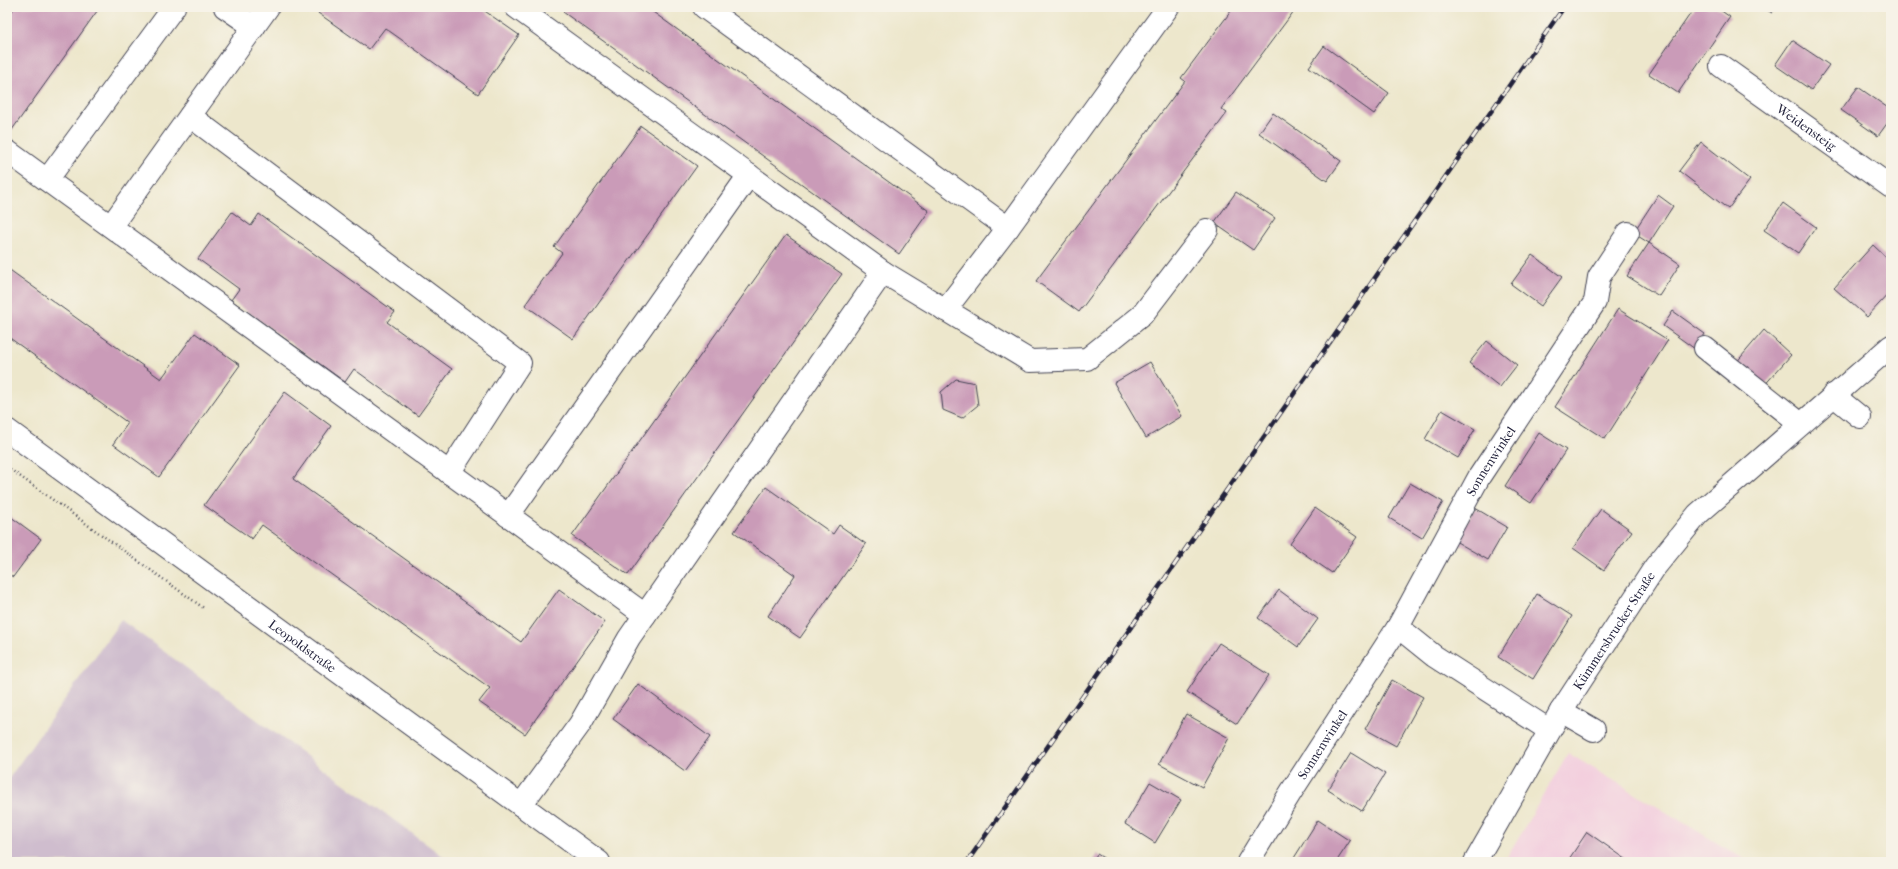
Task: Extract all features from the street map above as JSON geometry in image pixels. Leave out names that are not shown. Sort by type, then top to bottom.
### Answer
[{"type":"street","points":[[47,180],[174,7]]},
{"type":"street","points":[[225,7],[254,27]]},
{"type":"street","points":[[111,226],[268,7]]},
{"type":"street","points":[[516,7],[883,272],[1030,362],[1087,359],[1142,315],[1207,230]]},
{"type":"street","points":[[704,7],[1008,228]]},
{"type":"street","points":[[945,310],[1008,228],[1168,7]]},
{"type":"street","name":"Weidensteig","points":[[1721,66],[1891,187]]},
{"type":"street","points":[[190,116],[520,362],[449,473]]},
{"type":"street","points":[[7,151],[645,615]]},
{"type":"street","points":[[508,516],[748,175]]},
{"type":"street","name":"Sonnenwinkel","points":[[1248,862],[1291,792],[1398,627],[1479,477],[1595,302],[1599,277],[1628,233]]},
{"type":"street","points":[[521,805],[580,724],[629,638],[883,272]]},
{"type":"street","name":"Kümmersbrucker Straße","points":[[1475,862],[1549,730],[1655,567],[1698,514],[1833,394],[1891,346]]},
{"type":"street","points":[[1705,348],[1796,428]]},
{"type":"street","points":[[1833,394],[1860,417]]},
{"type":"street","name":"Leopoldstraße","points":[[7,430],[600,862]]},
{"type":"street","points":[[1398,627],[1434,656],[1549,730]]},
{"type":"street","points":[[1561,711],[1594,730]]},
{"type":"shaded area","points":[[121,620],[451,862],[7,862],[7,781]]},
{"type":"shaded area","points":[[1568,753],[1749,862],[1504,862]]},
{"type":"building","points":[[15,7],[100,7],[9,134],[7,132],[7,18]]},
{"type":"building","points":[[322,7],[479,7],[519,35],[478,94],[385,28],[369,49],[318,13]]},
{"type":"building","points":[[567,7],[646,7],[929,211],[899,254],[563,12]]},
{"type":"building","points":[[1234,7],[1297,7],[1221,109],[1227,113],[1079,312],[1036,281],[1185,81],[1181,78]]},
{"type":"building","points":[[1695,7],[1716,7],[1730,17],[1678,93],[1649,74]]},
{"type":"building","points":[[1762,7],[1776,7],[1772,13]]},
{"type":"building","points":[[1792,40],[1829,65],[1811,90],[1775,65]]},
{"type":"building","points":[[1324,46],[1389,93],[1374,114],[1309,67]]},
{"type":"building","points":[[1858,87],[1891,110],[1891,118],[1878,136],[1841,110]]},
{"type":"building","points":[[1273,113],[1341,161],[1327,181],[1259,133]]},
{"type":"building","points":[[641,126],[697,166],[573,339],[525,305],[562,253],[554,247]]},
{"type":"building","points":[[1701,142],[1750,180],[1728,209],[1679,171]]},
{"type":"building","points":[[1236,192],[1275,218],[1253,250],[1214,223]]},
{"type":"building","points":[[1658,195],[1673,206],[1649,243],[1633,233]]},
{"type":"building","points":[[1783,203],[1816,227],[1798,253],[1764,230]]},
{"type":"building","points":[[232,212],[251,226],[259,214],[395,312],[387,322],[452,369],[418,416],[354,369],[345,382],[231,300],[239,289],[198,259]]},
{"type":"building","points":[[786,235],[842,274],[628,575],[572,536]]},
{"type":"building","points":[[1649,243],[1680,264],[1659,296],[1627,276]]},
{"type":"building","points":[[1873,245],[1891,262],[1891,291],[1867,317],[1834,288]]},
{"type":"building","points":[[1532,255],[1562,277],[1541,306],[1511,284]]},
{"type":"building","points":[[7,268],[161,379],[195,333],[240,365],[159,477],[113,444],[128,423],[7,336]]},
{"type":"building","points":[[1618,309],[1668,340],[1605,439],[1555,407]]},
{"type":"building","points":[[1673,311],[1705,334],[1695,349],[1663,326]]},
{"type":"building","points":[[1764,330],[1791,355],[1762,388],[1735,364]]},
{"type":"building","points":[[1487,341],[1517,365],[1500,387],[1469,363]]},
{"type":"building","points":[[1150,362],[1182,416],[1146,438],[1114,383]]},
{"type":"building","points":[[956,379],[975,383],[978,405],[962,418],[943,410],[941,392]]},
{"type":"building","points":[[285,392],[331,426],[293,479],[521,642],[559,589],[605,622],[525,734],[479,702],[490,688],[262,525],[252,539],[204,505]]},
{"type":"building","points":[[1442,410],[1475,429],[1458,458],[1425,439]]},
{"type":"building","points":[[1539,433],[1566,450],[1531,503],[1505,486]]},
{"type":"building","points":[[1410,483],[1443,502],[1422,538],[1389,518]]},
{"type":"building","points":[[766,487],[833,534],[839,525],[866,544],[800,638],[768,616],[795,575],[734,532]]},
{"type":"building","points":[[1315,508],[1357,537],[1332,573],[1290,544]]},
{"type":"building","points":[[1475,508],[1507,527],[1488,560],[1455,541]]},
{"type":"building","points":[[1601,509],[1632,531],[1604,570],[1573,548]]},
{"type":"building","points":[[7,514],[41,539],[13,577],[7,573]]},
{"type":"building","points":[[1279,590],[1318,619],[1298,647],[1258,618]]},
{"type":"building","points":[[1537,594],[1572,616],[1533,679],[1498,657]]},
{"type":"building","points":[[1219,643],[1269,675],[1237,724],[1187,692]]},
{"type":"building","points":[[1392,680],[1423,697],[1396,746],[1365,729]]},
{"type":"building","points":[[638,684],[710,737],[685,771],[613,719]]},
{"type":"building","points":[[1186,714],[1229,738],[1202,787],[1159,764]]},
{"type":"building","points":[[1351,753],[1385,774],[1362,811],[1328,790]]},
{"type":"building","points":[[1150,782],[1181,800],[1155,843],[1125,824]]},
{"type":"building","points":[[1318,820],[1350,841],[1336,862],[1300,862],[1294,858]]},
{"type":"building","points":[[1587,832],[1630,862],[1567,862]]},
{"type":"building","points":[[1097,854],[1110,862],[1092,862]]},
{"type":"railway","points":[[967,862],[1564,7]]}]
